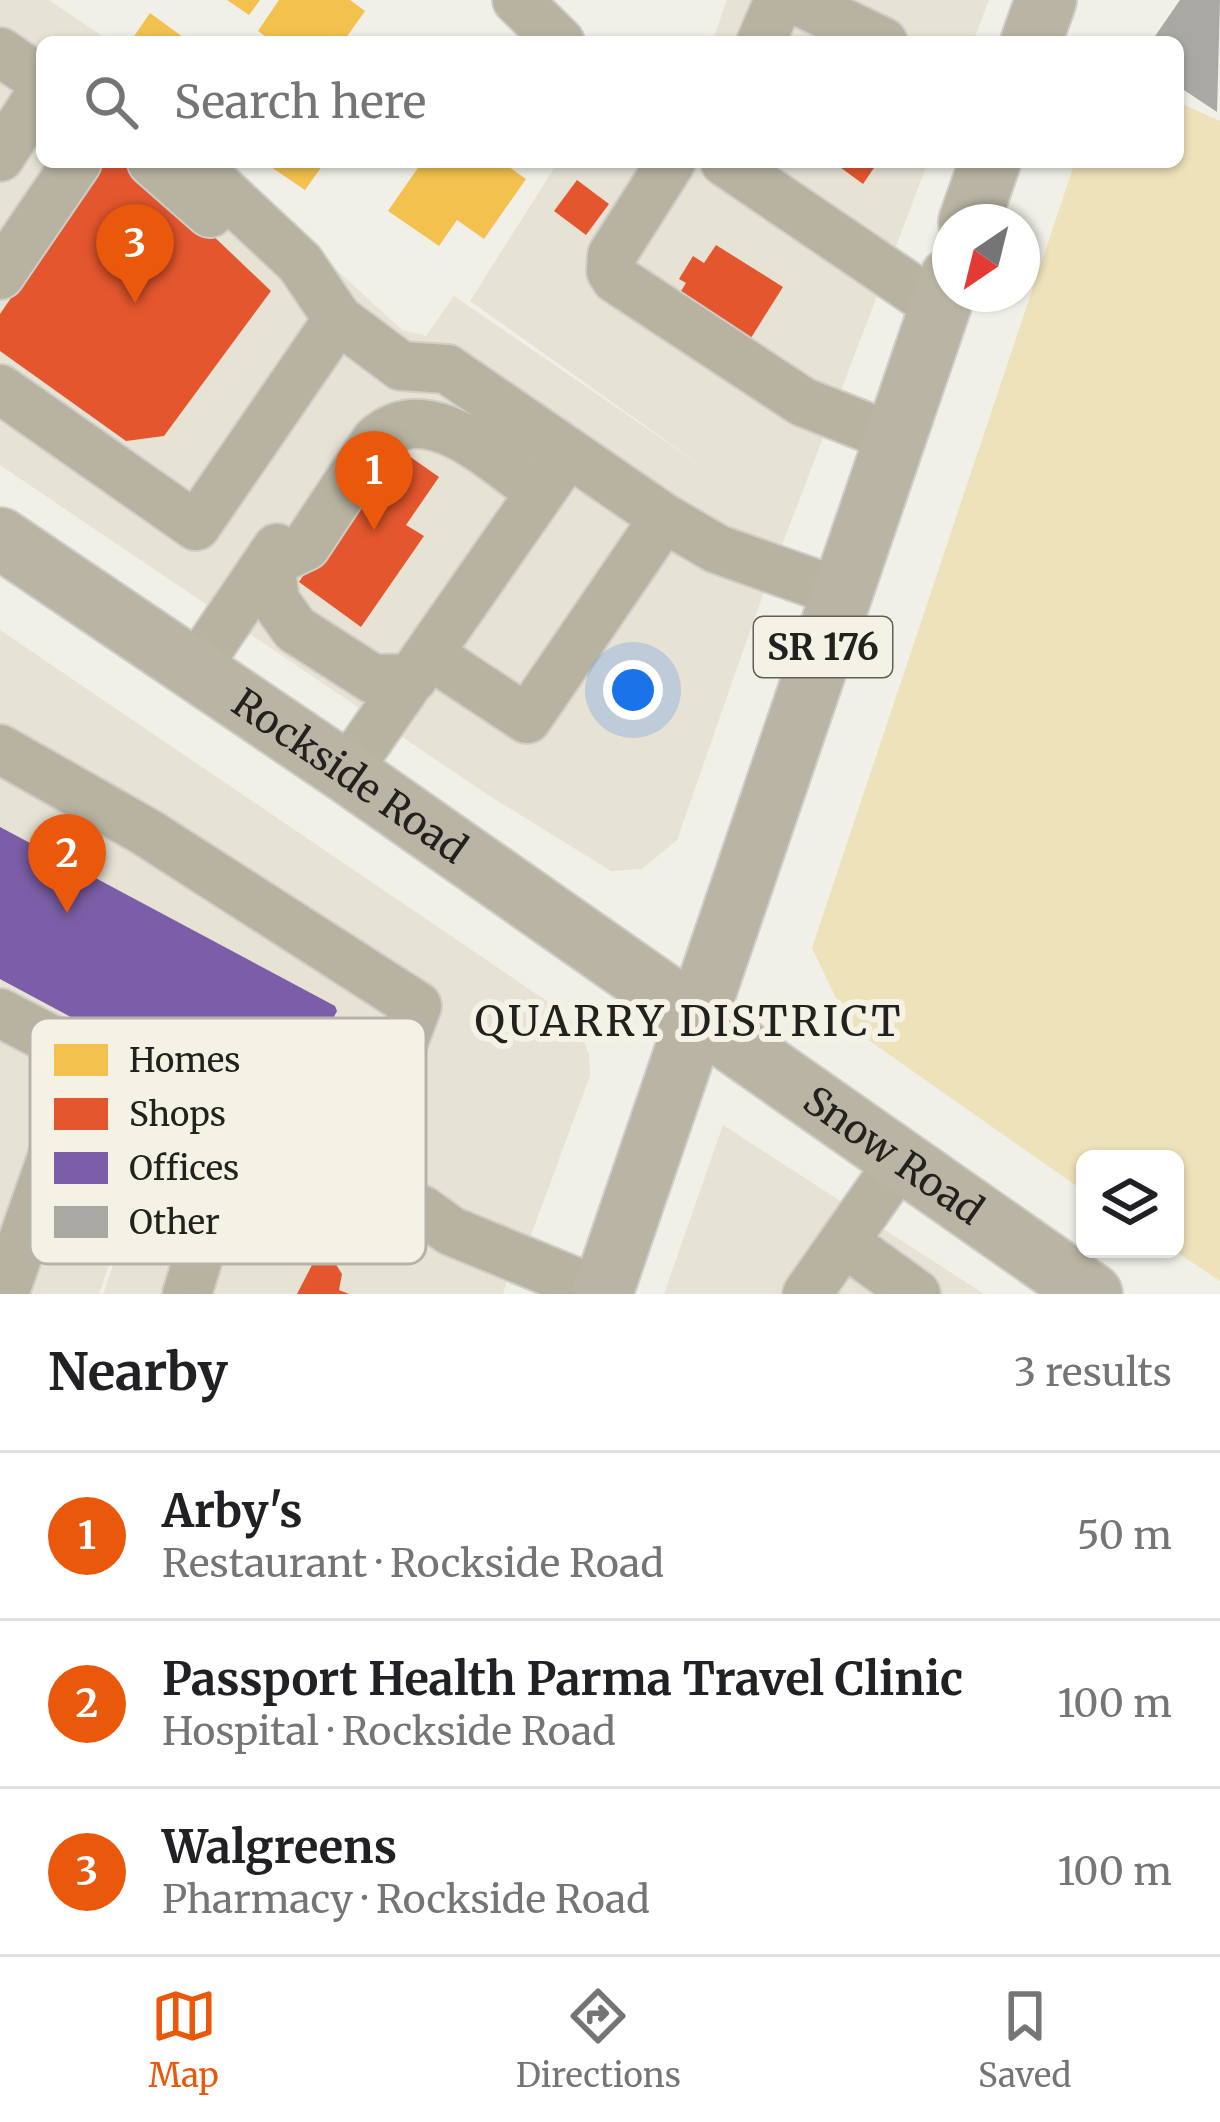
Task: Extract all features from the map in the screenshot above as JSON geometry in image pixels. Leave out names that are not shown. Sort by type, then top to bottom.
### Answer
[{"type":"main road","points":[[1033,36],[1046,0]]},
{"type":"main road","points":[[975,204],[988,168]]},
{"type":"main road","name":"SR 176","points":[[602,1293],[938,312]]},
{"type":"main road","name":"Rockside Road","points":[[0,538],[697,1016]]},
{"type":"main road","name":"Snow Road","points":[[697,1016],[1093,1294]]},
{"type":"street","points":[[517,0],[554,36]]},
{"type":"street","points":[[763,36],[776,7],[786,0]]},
{"type":"street","points":[[796,0],[871,36]]},
{"type":"street","points":[[0,52],[36,77]]},
{"type":"street","points":[[0,157],[36,101]]},
{"type":"street","points":[[0,275],[73,168]]},
{"type":"street","points":[[159,168],[238,238],[277,242]]},
{"type":"street","points":[[198,168],[300,263],[338,319],[401,366],[447,369],[664,518],[717,549],[841,593]]},
{"type":"street","points":[[667,168],[612,254],[611,271],[616,279],[803,402],[894,438]]},
{"type":"street","points":[[734,168],[932,285]]},
{"type":"street","points":[[0,389],[196,526],[338,319]]},
{"type":"street","points":[[195,669],[401,366]]},
{"type":"street","points":[[270,563],[306,546],[376,440],[390,428],[408,423],[446,428],[540,492]]},
{"type":"street","points":[[346,772],[569,452]]},
{"type":"street","points":[[270,563],[275,601],[295,629],[374,679],[422,666],[527,719],[664,518]]},
{"type":"street","points":[[0,749],[146,832],[417,1006],[412,1018]]},
{"type":"street","points":[[0,1013],[30,1029]]},
{"type":"street","points":[[807,1294],[901,1160]]},
{"type":"street","points":[[426,1213],[451,1231],[602,1293]]},
{"type":"street","points":[[4,1294],[30,1220]]},
{"type":"street","points":[[426,1237],[451,1231]]},
{"type":"street","points":[[844,1242],[916,1294]]},
{"type":"street","points":[[187,1294],[196,1264]]},
{"type":"shaded area","points":[[0,0],[49,0],[102,36],[36,36],[36,168],[226,168],[402,330],[426,336],[454,296],[706,469],[470,301],[554,168],[926,168],[757,611],[677,840],[642,869],[611,871],[488,795],[0,465]]},
{"type":"shaded area","points":[[727,0],[989,0],[975,36],[714,36]]},
{"type":"shaded area","points":[[1184,105],[1220,121],[1220,1281],[1184,1257],[1184,1150],[1076,1150],[1076,1186],[850,1027],[812,948],[1025,312],[1040,312],[1040,267],[1073,168],[1184,168]]},
{"type":"shaded area","points":[[0,630],[560,1010],[581,1033],[590,1076],[518,1270],[511,1268],[503,1294],[103,1294],[113,1264],[426,1264],[426,1235],[473,1254],[426,1234],[426,1018],[30,1018],[30,1264],[110,1264],[99,1294],[0,1294]]},
{"type":"shaded area","points":[[723,1125],[984,1294],[664,1294]]},
{"type":"building: Homes","points":[[227,0],[260,0],[249,15]]},
{"type":"building: Homes","points":[[279,0],[350,0],[365,11],[347,36],[265,36],[258,31]]},
{"type":"building: Homes","points":[[150,13],[182,36],[134,36]]},
{"type":"building: Homes","points":[[272,168],[321,168],[305,190]]},
{"type":"building: Homes","points":[[418,168],[510,168],[526,179],[484,239],[457,220],[439,246],[388,211]]},
{"type":"building: Shops","points":[[101,168],[143,169],[271,291],[164,436],[126,441],[0,351],[0,314]]},
{"type":"building: Shops","points":[[841,168],[874,168],[863,184]]},
{"type":"building: Shops","points":[[577,180],[609,204],[586,235],[554,211]]},
{"type":"building: Shops","points":[[716,245],[783,287],[749,341],[678,296],[686,283],[679,279],[693,256],[704,263]]},
{"type":"building: Shops","points":[[392,444],[439,477],[406,525],[424,536],[361,627],[299,582]]},
{"type":"building: Shops","points":[[336,1264],[342,1274],[339,1290],[349,1294],[297,1294],[312,1265]]},
{"type":"building: Offices","points":[[0,827],[337,1011],[333,1018],[73,1018],[0,979]]},
{"type":"building: Other","points":[[1180,0],[1220,0],[1217,112],[1184,90],[1184,36],[1155,36]]},
{"type":"place","name":"Walgreens","points":[[135,303]]},
{"type":"place","name":"Arby's","points":[[374,530]]},
{"type":"place","name":"Passport Health Parma Travel Clinic","points":[[67,913]]},
{"type":"district","name":"QUARRY DISTRICT","points":[[689,1021]]}]
